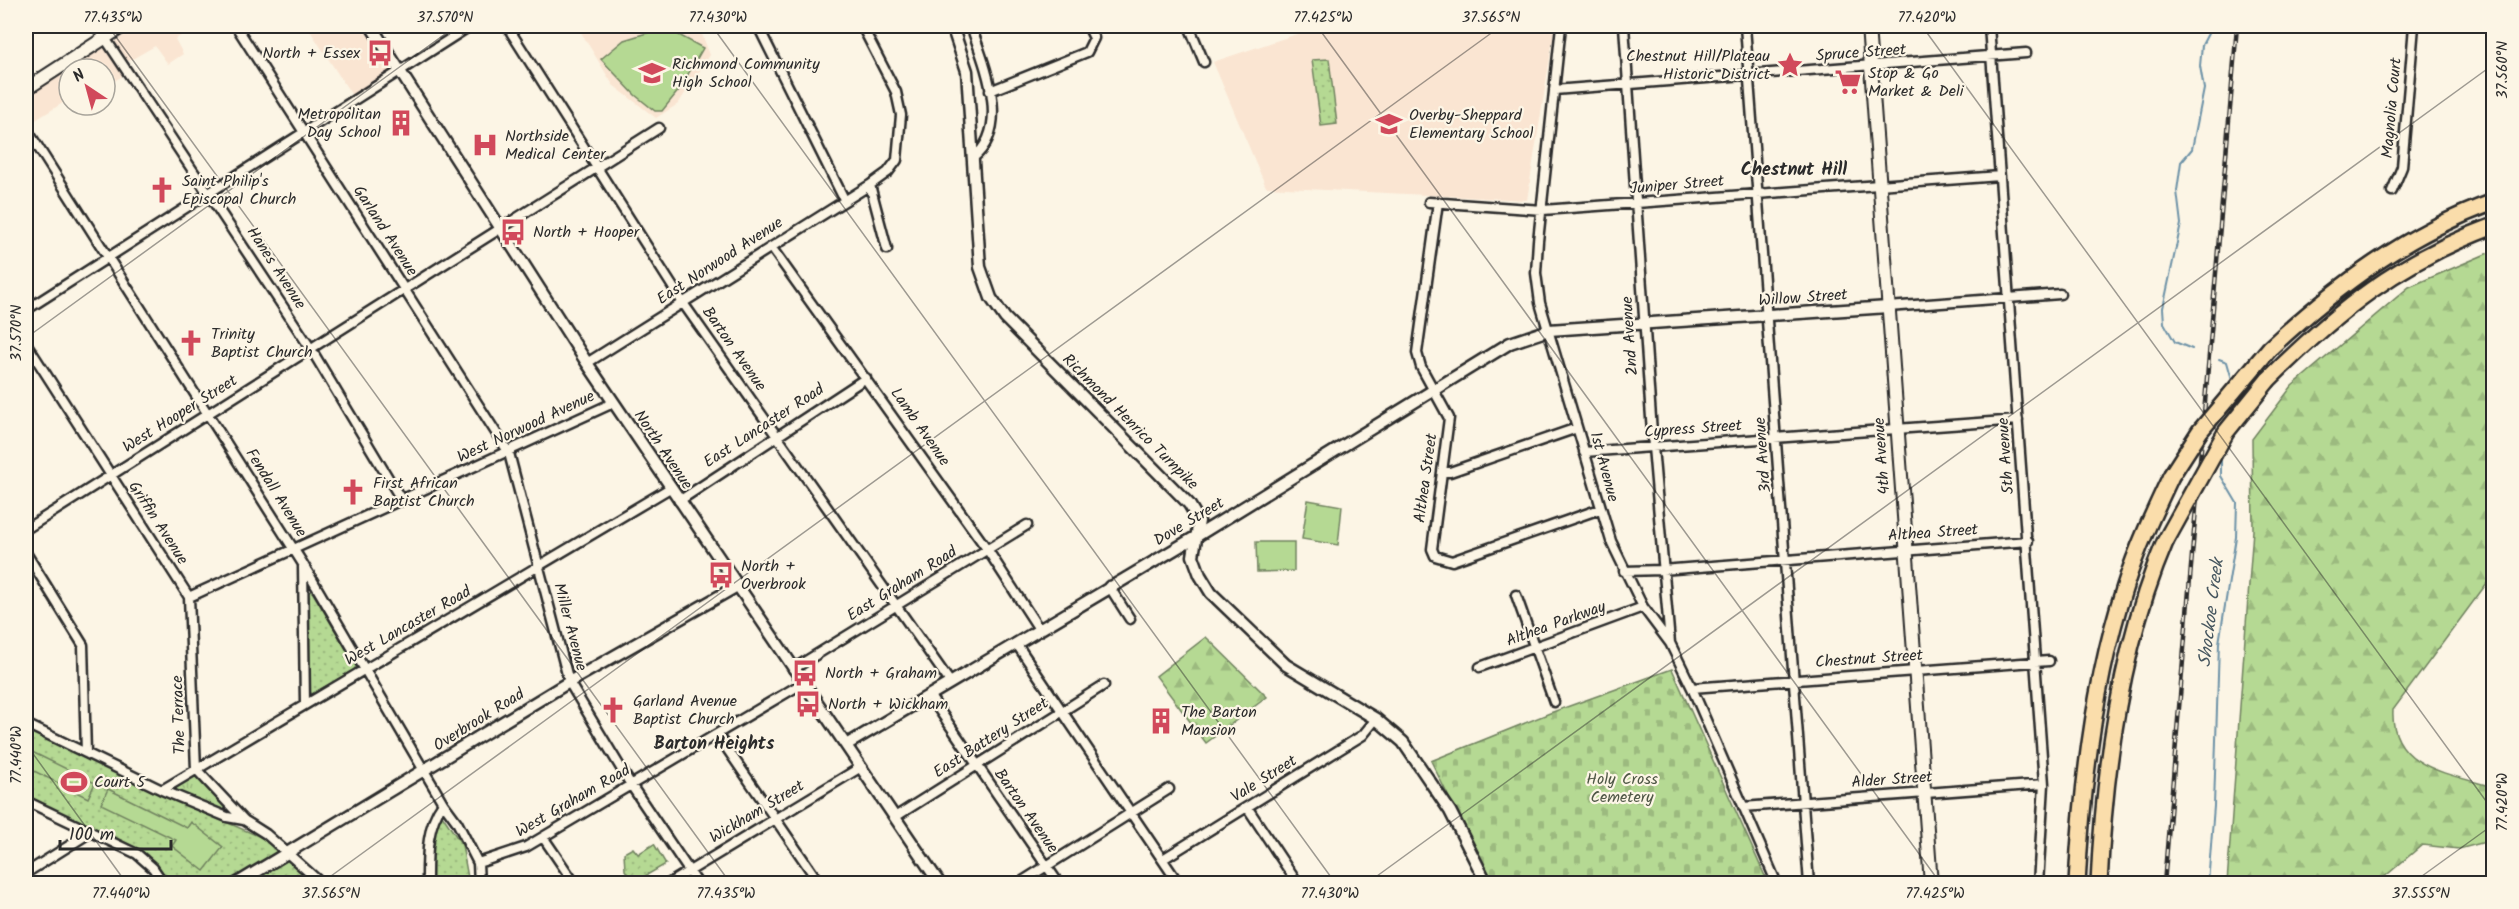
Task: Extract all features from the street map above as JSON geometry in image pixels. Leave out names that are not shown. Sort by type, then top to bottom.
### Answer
[{"type":"highway","points":[[2076,884],[2090,745],[2106,659],[2125,586],[2171,476],[2200,431],[2270,348],[2318,304],[2400,246],[2442,223],[2493,202]]},
{"type":"highway","points":[[2099,884],[2118,710],[2142,604],[2165,542],[2226,432],[2268,380],[2311,337],[2363,294],[2427,255],[2493,226]]},
{"type":"main road","points":[[26,88],[123,26]]},
{"type":"main road","name":"4th Avenue","points":[[1868,26],[1931,884]]},
{"type":"street","name":"Hanes Avenue","points":[[98,26],[311,349],[402,501]]},
{"type":"street","name":"Garland Avenue","points":[[236,26],[509,453]]},
{"type":"street","name":"North Avenue","points":[[371,26],[613,403],[739,585],[793,669],[940,884]]},
{"type":"street","points":[[26,310],[470,26]]},
{"type":"street","name":"Barton Avenue","points":[[507,26],[683,303],[950,682]]},
{"type":"street","points":[[758,26],[844,200]]},
{"type":"street","name":"East Norwood Avenue","points":[[587,363],[888,172],[897,160],[901,115],[892,83],[862,26]]},
{"type":"street","name":"Richmond Henrico Turnpike","points":[[952,26],[967,71],[979,257],[991,298],[1005,318],[1185,499],[1199,521],[1193,556],[1200,575],[1211,593],[1286,665],[1376,718],[1403,742],[1418,761],[1465,836],[1487,884]]},
{"type":"street","points":[[971,26],[990,91],[993,116],[989,136],[983,150],[973,158]]},
{"type":"street","points":[[990,91],[1087,52],[1094,38],[1088,26]]},
{"type":"street","points":[[1189,26],[1204,62]]},
{"type":"street","name":"1st Avenue","points":[[1561,26],[1536,273],[1540,303],[1600,509],[1624,571],[1643,608],[1670,643],[1692,688],[1777,884]]},
{"type":"street","name":"2nd Avenue","points":[[1624,26],[1662,570],[1670,643]]},
{"type":"street","name":"3rd Avenue","points":[[1745,26],[1778,439],[1793,681],[1809,884]]},
{"type":"street","name":"5th Avenue","points":[[1989,26],[2044,783],[2038,884]]},
{"type":"street","name":"Magnolia Court","points":[[2392,191],[2402,167],[2414,26]]},
{"type":"street","name":"Spruce Street","points":[[1554,90],[1748,77],[2026,53]]},
{"type":"street","name":"Fendall Avenue","points":[[26,128],[303,564],[443,803],[457,822],[478,862],[479,884]]},
{"type":"street","name":"West Hooper Street","points":[[26,529],[659,128]]},
{"type":"street","name":"Juniper Street","points":[[1433,202],[1543,210],[2000,176]]},
{"type":"street","points":[[870,185],[877,202],[887,249]]},
{"type":"street","name":"Althea Street","points":[[1433,202],[1417,353],[1420,367],[1449,418],[1432,549],[1435,556],[1446,561],[1600,509]]},
{"type":"street","name":"Lamb Avenue","points":[[771,247],[987,549],[1039,629]]},
{"type":"street","name":"Willow Street","points":[[1549,330],[2060,294]]},
{"type":"street","name":"Dove Street","points":[[846,745],[1109,586],[1197,536],[1510,343],[1549,330]]},
{"type":"street","name":"Griffin Avenue","points":[[26,343],[189,597]]},
{"type":"street","name":"East Lancaster Road","points":[[680,501],[866,378]]},
{"type":"street","name":"West Norwood Avenue","points":[[189,597],[509,453],[613,403]]},
{"type":"street","name":"Cypress Street","points":[[1584,452],[2019,420]]},
{"type":"street","points":[[1443,472],[1450,472],[1578,428]]},
{"type":"street","name":"Miller Avenue","points":[[509,453],[569,682],[632,785],[698,884]]},
{"type":"street","name":"West Lancaster Road","points":[[162,790],[670,488]]},
{"type":"street","name":"East Graham Road","points":[[793,669],[1027,525]]},
{"type":"street","name":"Althea Street","points":[[1624,571],[1662,570],[2028,541]]},
{"type":"street","points":[[26,553],[82,645],[86,753]]},
{"type":"street","points":[[303,564],[305,704]]},
{"type":"street","name":"Overbrook Road","points":[[236,884],[569,682],[739,585]]},
{"type":"street","points":[[1109,586],[1130,619]]},
{"type":"street","points":[[1516,595],[1554,702]]},
{"type":"street","name":"The Terrace","points":[[189,597],[196,769],[244,820],[286,852],[322,884]]},
{"type":"street","name":"Althea Parkway","points":[[1480,667],[1643,608]]},
{"type":"street","points":[[1016,643],[1179,884]]},
{"type":"street","name":"Chestnut Street","points":[[1692,688],[2049,661]]},
{"type":"street","name":"West Graham Road","points":[[478,862],[526,847],[803,683]]},
{"type":"street","name":"East Battery Street","points":[[895,817],[1104,685]]},
{"type":"street","name":"Barton Avenue","points":[[929,695],[1059,884]]},
{"type":"street","name":"Vale Street","points":[[1163,859],[1363,735],[1376,718]]},
{"type":"street","points":[[26,724],[162,790],[227,817],[244,820]]},
{"type":"street","points":[[717,734],[820,884]]},
{"type":"street","name":"Wickham Street","points":[[668,884],[861,767]]},
{"type":"street","name":"Alder Street","points":[[1743,807],[2044,783]]},
{"type":"street","points":[[1018,884],[1169,789]]},
{"type":"street","points":[[26,801],[137,854],[153,868],[164,884]]},
{"type":"street","points":[[427,884],[429,837],[437,811],[443,803]]},
{"type":"street","points":[[1246,807],[1298,884]]},
{"type":"street","points":[[26,873],[91,832]]},
{"type":"street","points":[[543,837],[575,884]]},
{"type":"shaded area","points":[[138,26],[199,26],[175,39],[183,54],[168,64],[155,46],[127,62],[114,42]]},
{"type":"shaded area","points":[[307,26],[364,26],[393,71],[353,97]]},
{"type":"shaded area","name":"Richmond Community High School","points":[[577,26],[707,26],[702,34],[710,55],[678,104],[656,118],[613,85]]},
{"type":"shaded area","name":"Overby-Sheppard Elementary School","points":[[1321,26],[1555,26],[1527,200],[1266,187],[1213,62]]},
{"type":"shaded area","points":[[105,44],[113,57],[85,57]]},
{"type":"shaded area","points":[[117,64],[124,75],[117,79]]},
{"type":"shaded area","points":[[57,75],[57,107],[26,126],[26,95]]},
{"type":"green space","name":"Richmond Community High School","points":[[650,32],[677,34],[703,48],[679,90],[662,111],[655,111],[635,95],[601,59],[624,40]]},
{"type":"green space","points":[[1329,59],[1337,124],[1321,126],[1312,60]]},
{"type":"green space","points":[[2493,251],[2493,575],[2393,710],[2395,729],[2401,745],[2412,756],[2442,772],[2493,787],[2493,840],[2459,849],[2422,845],[2382,879],[2386,883],[2227,883],[2253,530],[2252,439],[2292,386],[2409,287]]},
{"type":"green space","points":[[1308,500],[1342,506],[1338,545],[1302,539]]},
{"type":"green space","points":[[1256,542],[1294,542],[1294,571],[1257,572]]},
{"type":"green space","points":[[310,591],[356,666],[354,670],[312,694],[308,690],[307,593]]},
{"type":"green space","points":[[1206,637],[1267,697],[1206,743],[1156,676]]},
{"type":"green space","name":"Holy Cross Cemetery","points":[[1672,669],[1768,883],[1491,883],[1431,761],[1550,713]]},
{"type":"green space","points":[[26,729],[138,784],[263,838],[317,883],[169,883],[156,866],[26,797]]},
{"type":"green space","points":[[26,749],[95,783],[88,798],[26,767]]},
{"type":"green space","points":[[195,775],[229,808],[224,811],[176,791],[176,785]]},
{"type":"green space","points":[[108,789],[187,828],[191,822],[223,847],[204,871],[172,846],[176,840],[101,804]]},
{"type":"green space","points":[[442,815],[462,845],[469,883],[430,884],[433,837]]},
{"type":"green space","points":[[654,844],[666,864],[633,883],[625,870],[624,853],[633,848],[638,854]]},
{"type":"waterway","name":"Shockoe Creek","points":[[2192,349],[2175,342],[2164,323],[2163,308],[2181,224],[2177,191],[2181,162],[2192,149],[2204,89],[2200,66],[2202,45],[2212,26]]},
{"type":"waterway","name":"Shockoe Creek","points":[[2219,359],[2227,362],[2233,383]]},
{"type":"waterway","name":"Shockoe Creek","points":[[2232,415],[2236,400]]},
{"type":"waterway","name":"Shockoe Creek","points":[[2208,884],[2214,806],[2219,643],[2236,537],[2237,503],[2221,476],[2221,455]]},
{"type":"railway","points":[[2164,884],[2237,26]]},
{"type":"place","name":"North + Essex","points":[[380,53]]},
{"type":"place","name":"Chestnut Hill/Plateau Historic District","points":[[1790,65]]},
{"type":"place","name":"Richmond Community High School","points":[[652,73]]},
{"type":"place","name":"Stop & Go Market & Deli","points":[[1848,82]]},
{"type":"place","name":"Metropolitan Day School","points":[[401,123]]},
{"type":"place","name":"Overby-Sheppard Elementary School","points":[[1389,124]]},
{"type":"place","name":"Northside Medical Center","points":[[485,145]]},
{"type":"place","name":"Saint Philip's Episcopal Church","points":[[162,190]]},
{"type":"place","name":"North + Hooper","points":[[513,232]]},
{"type":"place","name":"Trinity Baptist Church","points":[[191,343]]},
{"type":"place","name":"First African Baptist Church","points":[[353,492]]},
{"type":"place","name":"North + Overbrook","points":[[721,575]]},
{"type":"place","name":"North + Graham","points":[[805,673]]},
{"type":"place","name":"North + Wickham","points":[[808,704]]},
{"type":"place","name":"Garland Avenue Baptist Church","points":[[613,710]]},
{"type":"place","name":"The Barton Mansion","points":[[1161,721]]},
{"type":"place","name":"Court 5","points":[[74,782]]},
{"type":"district","name":"Chestnut Hill","points":[[1794,170]]},
{"type":"district","name":"Barton Heights","points":[[714,744]]}]
